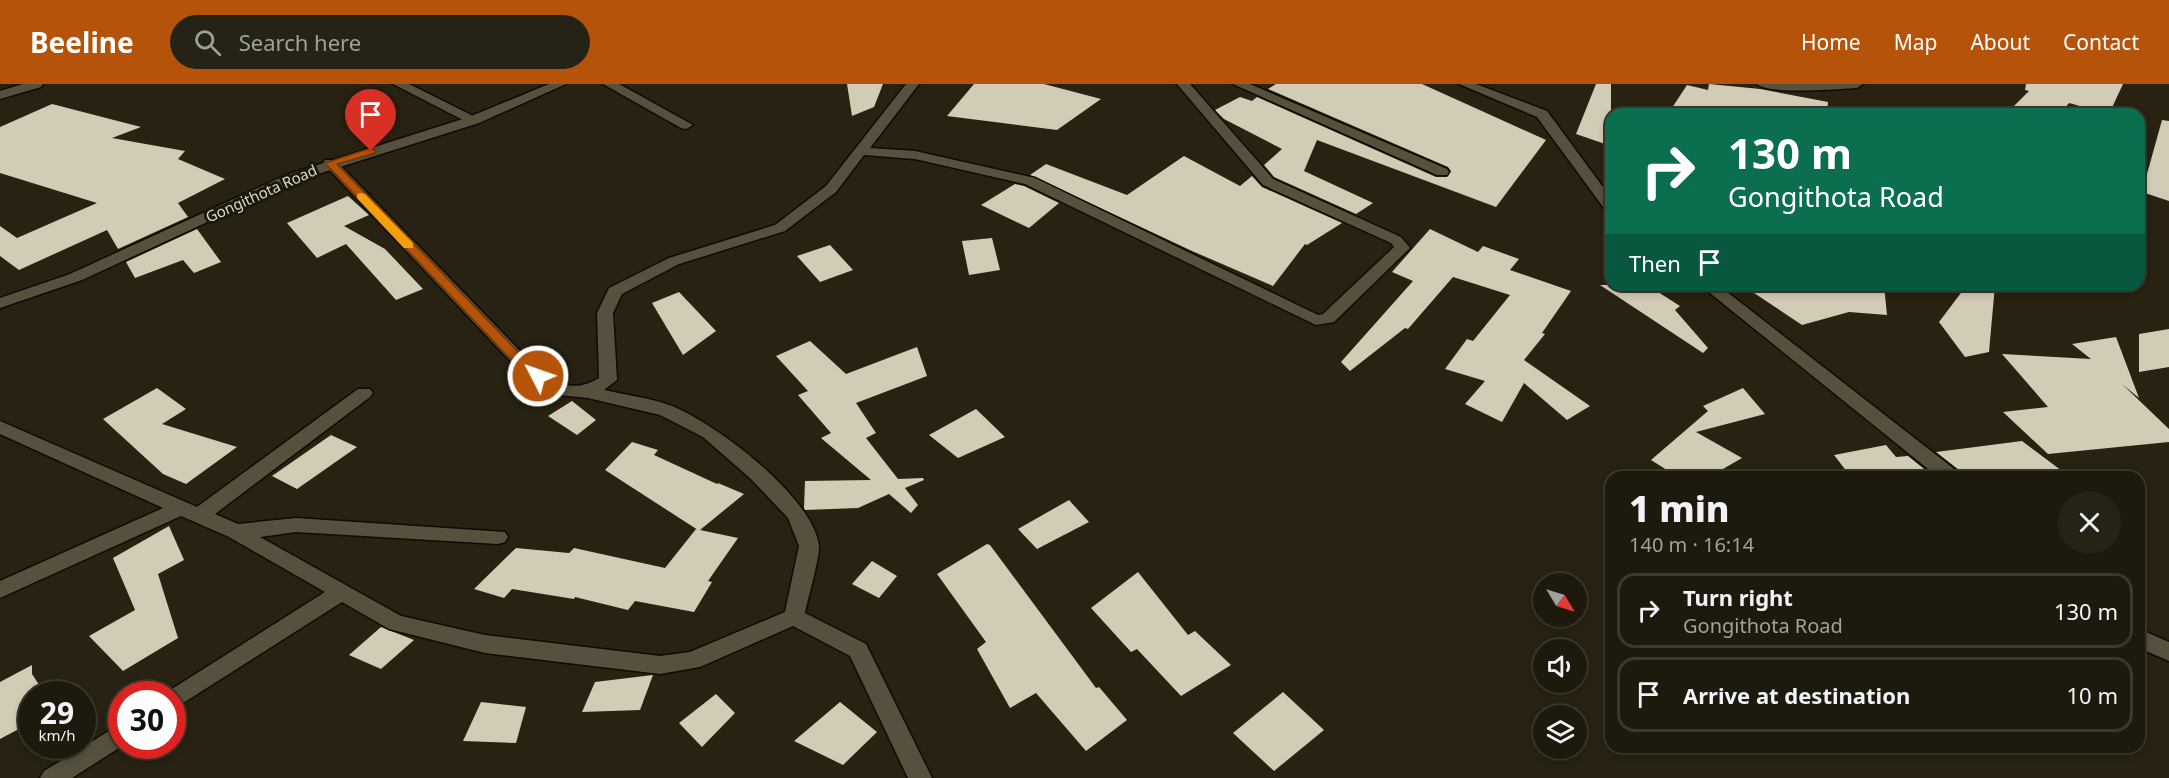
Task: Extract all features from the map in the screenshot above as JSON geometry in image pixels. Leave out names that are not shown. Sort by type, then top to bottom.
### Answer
[{"type":"street","points":[[0,95],[37,84]]},
{"type":"street","points":[[399,84],[474,120]]},
{"type":"street","name":"Gongithota Road","points":[[0,303],[76,277],[291,178],[330,163],[474,120],[560,84]]},
{"type":"street","points":[[609,84],[686,125]]},
{"type":"street","points":[[588,392],[609,380],[605,314],[615,291],[674,261],[780,228],[831,189],[913,84]]},
{"type":"street","points":[[860,151],[915,155],[1029,181],[1316,320],[1328,318],[1402,248],[1396,240],[1269,182],[1183,84]]},
{"type":"street","points":[[1239,84],[1442,172]]},
{"type":"street","points":[[1465,84],[1542,114],[1605,200]]},
{"type":"street","points":[[1763,84],[1807,87],[1857,84]]},
{"type":"street","points":[[330,163],[521,362],[555,390],[588,392],[665,410],[709,433],[758,474],[796,514],[809,546],[794,617]]},
{"type":"street","points":[[1716,291],[1943,471]]},
{"type":"street","points":[[0,591],[191,511],[364,393]]},
{"type":"street","points":[[0,427],[236,532],[396,623],[474,641],[660,665],[692,661],[794,617]]},
{"type":"street","points":[[236,532],[296,525],[498,537]]},
{"type":"street","points":[[186,692],[343,591]]},
{"type":"street","points":[[794,617],[858,650],[920,778]]},
{"type":"street","points":[[2145,641],[2169,652]]},
{"type":"street","points":[[52,778],[108,742]]},
{"type":"building","points":[[847,84],[883,84],[874,107],[852,116]]},
{"type":"building","points":[[974,84],[1044,84],[1101,99],[1057,130],[947,116]]},
{"type":"building","points":[[1276,84],[1422,84],[1546,140],[1496,207],[1317,140],[1304,171],[1373,203],[1356,214],[1274,177],[1264,165],[1282,149],[1224,119],[1215,110],[1240,97],[1252,101],[1257,97],[1436,177],[1447,177],[1451,171],[1448,167],[1268,89]]},
{"type":"building","points":[[1596,84],[1611,84],[1611,108],[1605,108],[1605,144],[1576,134]]},
{"type":"building","points":[[1709,84],[1760,89],[1828,102],[1828,108],[1672,108],[1687,85],[1708,90]]},
{"type":"building","points":[[2026,84],[2123,84],[2112,108],[2087,108],[2069,103],[2065,108],[2012,108],[2029,91],[2025,90]]},
{"type":"building","points":[[52,104],[141,127],[112,138],[185,151],[178,159],[225,179],[178,203],[188,217],[118,249],[107,230],[19,270],[0,256],[0,226],[17,238],[97,203],[0,173],[0,127]]},
{"type":"building","points":[[2162,120],[2169,121],[2169,201],[2145,193],[2145,181]]},
{"type":"building","points":[[1184,156],[1240,186],[1252,176],[1262,187],[1342,223],[1307,245],[1305,244],[1273,286],[1192,251],[1030,175],[1046,164],[1127,195]]},
{"type":"building","points":[[1015,184],[1059,203],[1029,228],[981,205]]},
{"type":"building","points":[[348,196],[369,215],[344,226],[385,249],[423,289],[396,300],[346,244],[317,258],[287,223]]},
{"type":"building","points":[[197,229],[221,262],[194,273],[183,260],[135,278],[126,262]]},
{"type":"building","points":[[1430,229],[1478,252],[1483,246],[1519,259],[1510,270],[1571,291],[1542,333],[1545,334],[1524,360],[1590,406],[1567,420],[1524,383],[1502,422],[1465,404],[1485,381],[1445,369],[1467,339],[1473,341],[1510,295],[1453,277],[1408,329],[1405,328],[1350,371],[1341,362],[1413,281],[1392,272]]},
{"type":"building","points":[[992,238],[1000,270],[969,275],[962,241]]},
{"type":"building","points":[[830,245],[853,270],[820,282],[797,256]]},
{"type":"building","points":[[1609,291],[1656,291],[1680,306],[1675,310],[1708,348],[1703,353]]},
{"type":"building","points":[[1751,291],[1885,291],[1887,315],[1849,312],[1802,325]]},
{"type":"building","points":[[1962,291],[1994,291],[1989,352],[1965,357],[1939,322]]},
{"type":"building","points":[[679,292],[716,331],[683,355],[652,303]]},
{"type":"building","points":[[2169,329],[2169,367],[2139,372],[2139,334]]},
{"type":"building","points":[[2116,337],[2139,398],[2122,384],[2169,429],[2169,442],[2048,454],[2003,412],[2048,407],[2002,354],[2091,359],[2072,344]]},
{"type":"building","points":[[810,341],[846,374],[917,347],[927,376],[856,403],[876,433],[866,438],[898,479],[923,478],[924,480],[905,488],[918,505],[911,513],[889,494],[858,508],[805,510],[805,481],[871,480],[821,438],[831,433],[798,395],[808,391],[776,356]]},
{"type":"building","points":[[157,388],[186,409],[162,424],[237,447],[186,484],[163,474],[103,419]]},
{"type":"building","points":[[1743,388],[1765,414],[1696,432],[1742,458],[1719,471],[1668,471],[1651,460],[1708,411],[1703,406]]},
{"type":"building","points":[[572,401],[596,420],[577,435],[548,416]]},
{"type":"building","points":[[976,409],[1005,437],[958,458],[929,435]]},
{"type":"building","points":[[331,435],[357,447],[297,489],[272,476]]},
{"type":"building","points":[[2022,441],[2062,471],[1959,471],[1936,452]]},
{"type":"building","points":[[632,442],[658,450],[654,455],[744,494],[700,530],[738,538],[708,581],[712,582],[694,612],[635,601],[628,610],[575,597],[574,599],[512,589],[504,598],[474,589],[516,548],[569,553],[574,548],[665,568],[696,529],[698,530],[605,470]]},
{"type":"building","points":[[1886,445],[1896,457],[1908,456],[1927,471],[1846,471],[1834,455]]},
{"type":"building","points":[[1069,500],[1089,522],[1037,549],[1018,529]]},
{"type":"building","points":[[169,526],[184,560],[158,574],[178,638],[123,671],[89,636],[135,610],[113,558]]},
{"type":"building","points":[[987,544],[1096,688],[1099,687],[1127,720],[1086,751],[1036,693],[1010,708],[977,649],[986,642],[937,574]]},
{"type":"building","points":[[872,561],[897,576],[879,598],[852,584]]},
{"type":"building","points":[[1138,572],[1188,635],[1195,631],[1231,665],[1181,696],[1137,649],[1131,652],[1091,608]]},
{"type":"building","points":[[381,627],[414,640],[381,669],[349,655]]},
{"type":"building","points":[[32,665],[32,674],[37,681],[18,681],[18,729],[0,739],[0,682]]},
{"type":"building","points":[[653,675],[640,710],[582,712],[595,682]]},
{"type":"building","points":[[1283,692],[1324,730],[1274,771],[1233,733]]},
{"type":"building","points":[[716,694],[735,713],[702,747],[679,723]]},
{"type":"building","points":[[481,702],[526,707],[516,743],[463,741]]},
{"type":"building","points":[[840,702],[877,732],[843,765],[794,741]]},
{"type":"slow traffic","points":[[361,196],[408,245]]},
{"type":"route","points":[[371,151],[330,163],[521,362],[538,376]]}]
